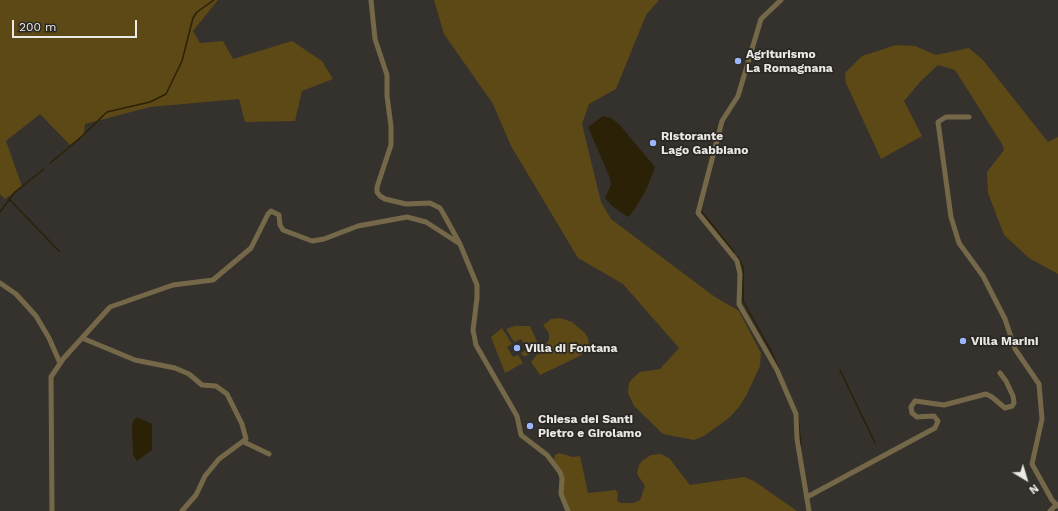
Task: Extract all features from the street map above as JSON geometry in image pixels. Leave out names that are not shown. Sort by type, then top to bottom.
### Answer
[{"type":"street","points":[[371,0],[375,39],[387,71],[387,96],[391,126],[391,145],[377,187],[377,192],[380,196],[390,201],[412,204],[426,202],[437,206],[443,213],[460,244],[477,287],[473,330],[476,345],[517,416],[521,435],[547,455],[560,472],[562,478],[561,494],[568,511]]},
{"type":"street","points":[[781,0],[761,19],[738,96],[722,121],[698,213],[735,258],[739,266],[739,304],[777,370],[796,414],[798,446],[809,511]]},
{"type":"street","points":[[969,117],[946,117],[938,122],[951,217],[959,243],[983,276],[1006,319],[1015,349],[1039,384],[1042,419],[1032,465],[1057,506],[1050,511]]},
{"type":"street","points":[[52,511],[50,381],[52,374],[60,363],[108,309],[116,304],[173,285],[215,278],[251,248],[268,214],[271,211],[279,215],[280,225],[283,230],[312,240],[324,239],[358,226],[407,217],[426,222],[460,244]]},
{"type":"street","points":[[0,283],[16,294],[36,316],[60,363]]},
{"type":"street","points":[[82,338],[135,360],[175,368],[189,374],[202,385],[216,386],[227,394],[239,416],[246,435],[244,442],[231,449],[219,459],[205,476],[196,495],[182,511]]},
{"type":"street","points":[[807,497],[935,428],[938,421],[934,416],[917,417],[912,413],[911,407],[915,401],[944,405],[986,394],[1006,408],[1012,406],[1014,403],[1013,396],[1006,381],[1000,373]]},
{"type":"street","points":[[244,442],[269,454]]},
{"type":"shaded area","points":[[0,0],[218,0],[193,31],[200,43],[223,41],[233,59],[292,41],[322,61],[333,79],[302,91],[295,121],[245,122],[239,99],[150,107],[85,124],[84,134],[70,145],[40,114],[6,141],[22,186],[5,199],[0,194]]},
{"type":"shaded area","points":[[434,0],[659,0],[646,15],[616,89],[589,104],[582,124],[601,202],[611,219],[715,297],[739,311],[761,353],[760,366],[746,396],[739,407],[729,418],[704,436],[694,440],[663,434],[634,406],[628,393],[629,383],[632,379],[640,372],[660,369],[679,348],[623,284],[578,258],[511,146],[493,104],[444,34]]},
{"type":"shaded area","points":[[896,45],[915,46],[936,55],[969,48],[983,60],[1048,142],[1058,137],[1058,274],[1029,258],[1004,235],[988,193],[987,172],[1004,150],[1002,144],[955,70],[938,65],[920,82],[904,101],[922,136],[881,159],[846,83],[845,73],[862,56]]},
{"type":"shaded area","points":[[603,116],[611,118],[619,124],[655,167],[647,188],[635,209],[628,217],[612,206],[605,198],[611,185],[610,178],[588,127]]},
{"type":"shaded area","points":[[560,318],[572,322],[585,333],[588,338],[589,348],[580,356],[540,375],[531,362],[549,340],[549,333],[543,325],[551,319]]},
{"type":"shaded area","points":[[515,326],[530,326],[540,348],[526,356],[523,356],[521,353],[527,349],[521,339],[514,342],[506,329]]},
{"type":"shaded area","points":[[502,328],[512,344],[507,347],[513,357],[518,355],[523,363],[505,373],[491,337]]},
{"type":"shaded area","points":[[137,417],[152,424],[152,450],[137,461],[133,455],[132,429],[133,421]]},
{"type":"shaded area","points":[[559,453],[573,457],[580,456],[588,493],[616,490],[618,493],[617,501],[621,503],[634,503],[640,500],[645,486],[637,474],[639,465],[651,455],[661,454],[669,458],[690,485],[744,477],[754,481],[797,511],[569,511],[562,492],[559,468],[554,460],[555,455]]},
{"type":"waterway","points":[[50,163],[78,140],[107,112],[150,102],[166,94],[182,61],[193,18],[197,12],[214,0]]},
{"type":"waterway","points":[[0,212],[15,192],[44,169]]},
{"type":"waterway","points":[[9,199],[59,251]]},
{"type":"waterway","points":[[701,211],[734,252]]},
{"type":"waterway","points":[[738,257],[743,267],[743,301],[771,351],[779,369]]},
{"type":"waterway","points":[[840,370],[875,443]]},
{"type":"waterway","points":[[798,416],[801,446]]},
{"type":"place","name":"Agriturismo La Romagnana","points":[[738,61]]},
{"type":"place","name":"Ristorante Lago Gabbiano","points":[[653,143]]},
{"type":"place","name":"Villa Marini","points":[[963,341]]},
{"type":"place","name":"Villa di Fontana","points":[[517,348]]},
{"type":"place","name":"Chiesa dei Santi Pietro e Girolamo","points":[[530,426]]}]
